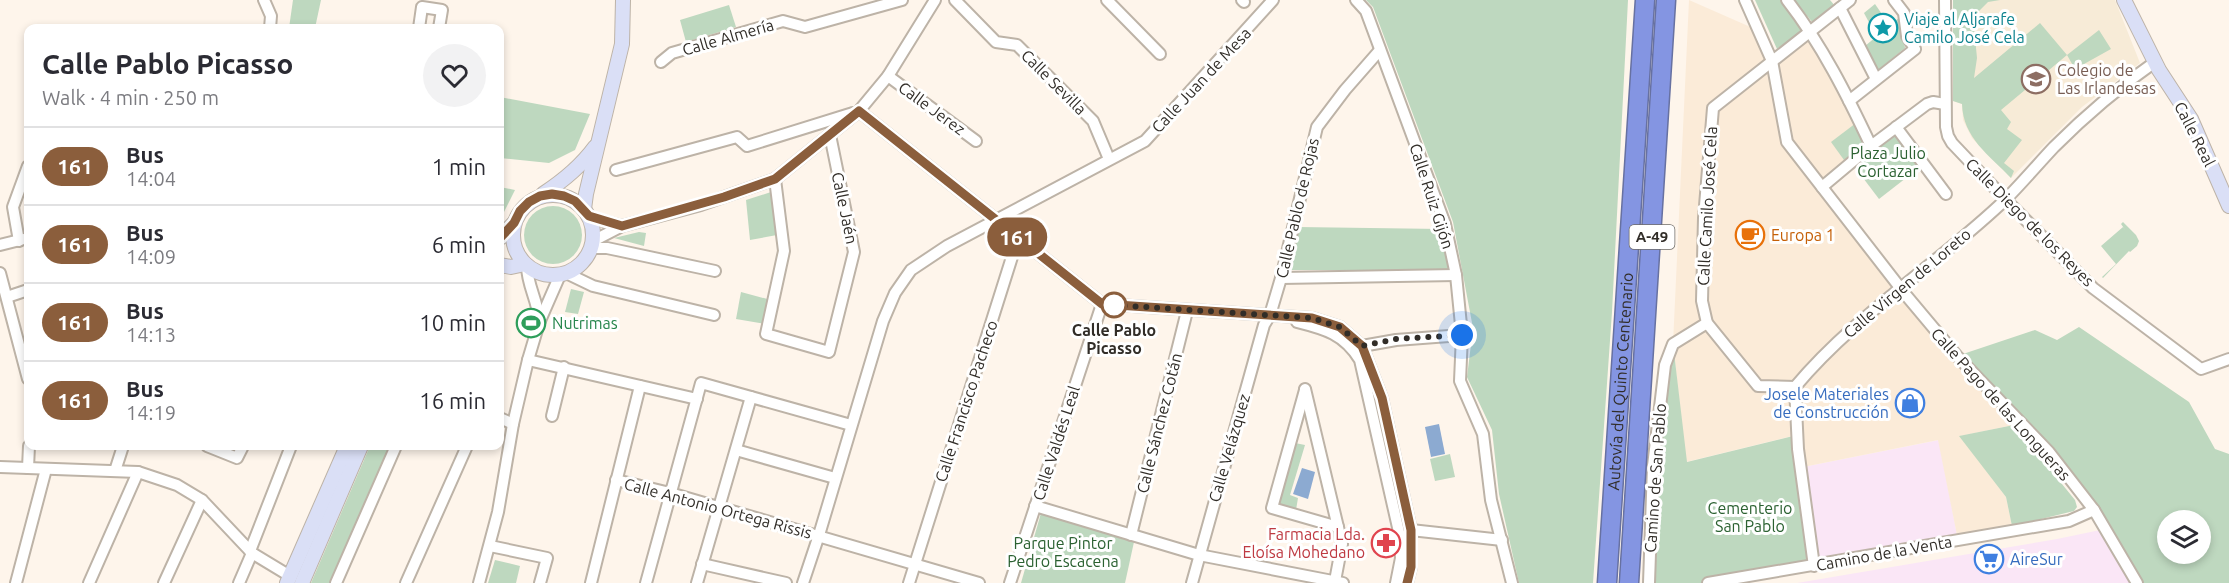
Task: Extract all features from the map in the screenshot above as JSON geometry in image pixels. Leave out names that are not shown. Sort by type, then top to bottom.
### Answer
[{"type":"highway","name":"Autovía del Quinto Centenario","points":[[1607,583],[1645,0]]},
{"type":"highway","name":"Autovía del Quinto Centenario","points":[[1629,583],[1666,0]]},
{"type":"main road","points":[[514,223],[514,245],[526,265],[542,274],[563,274],[577,268],[592,245],[593,229],[587,213],[586,194],[622,44],[623,0]]},
{"type":"main road","name":"Calle Real","points":[[2124,0],[2155,62],[2191,119],[2229,206]]},
{"type":"main road","points":[[504,234],[525,207],[560,183],[585,160],[598,143]]},
{"type":"main road","points":[[540,196],[552,194],[564,196],[575,201],[587,213]]},
{"type":"main road","points":[[504,266],[526,265]]},
{"type":"main road","points":[[293,581],[345,450]]},
{"type":"main road","points":[[293,581],[359,450]]},
{"type":"street","points":[[264,0],[271,16],[270,24]]},
{"type":"street","name":"Calle Almería","points":[[661,62],[672,53],[783,21],[805,27],[902,0]]},
{"type":"street","points":[[592,245],[622,226],[701,205],[775,179],[859,111],[888,76],[935,0]]},
{"type":"street","name":"Calle Sevilla","points":[[955,0],[996,42],[1017,45],[1093,121],[1109,159]]},
{"type":"street","points":[[1107,0],[1160,54]]},
{"type":"street","name":"Calle Juan de Mesa","points":[[803,583],[883,321],[895,293],[911,270],[947,246],[1145,141],[1273,0]]},
{"type":"street","name":"Calle Ruiz Gijón","points":[[1356,0],[1366,11],[1444,224],[1456,275],[1462,335],[1460,381],[1483,435],[1491,500],[1512,583]]},
{"type":"street","name":"Calle Pago de las Longueras","points":[[1746,0],[1772,61],[1787,142],[1957,356],[2049,452],[2094,510],[2137,581]]},
{"type":"street","points":[[1787,0],[1811,31],[1871,146]]},
{"type":"street","name":"Calle Camilo José Cela","points":[[1795,387],[1758,386],[1707,323],[1702,301],[1704,218],[1713,108],[1850,0]]},
{"type":"street","points":[[1849,101],[1915,49],[1907,36],[1904,13],[1894,0]]},
{"type":"street","name":"Calle Diego de los Reyes","points":[[1945,0],[1945,104],[1948,136],[2006,200],[2093,288],[2201,369],[2229,359]]},
{"type":"street","points":[[419,24],[422,8],[442,10],[440,24]]},
{"type":"street","points":[[1840,8],[1876,79]]},
{"type":"street","name":"Calle Pablo de Rojas","points":[[1270,315],[1317,127],[1380,50]]},
{"type":"street","name":"Calle Virgen de Loreto","points":[[1795,387],[1817,360],[1900,287],[2006,200],[2055,146],[2127,82],[2155,62]]},
{"type":"street","name":"Calle Jerez","points":[[888,76],[976,141]]},
{"type":"street","points":[[1822,188],[1871,146],[1927,104],[1933,102],[1945,104]]},
{"type":"street","points":[[616,170],[737,137],[747,146],[859,111]]},
{"type":"street","points":[[859,111],[1102,304],[1312,318],[1340,327],[1362,346],[1382,398],[1411,530],[1411,567],[1407,583]]},
{"type":"street","points":[[1896,127],[1946,194]]},
{"type":"street","name":"Calle Jaén","points":[[775,179],[784,251],[766,334],[829,352],[854,252],[830,135]]},
{"type":"street","points":[[0,245],[24,239],[14,207],[24,178]]},
{"type":"street","points":[[587,213],[622,226]]},
{"type":"street","name":"Calle Francisco Pacheco","points":[[909,583],[1018,238]]},
{"type":"street","points":[[592,245],[715,272]]},
{"type":"street","points":[[526,265],[527,277],[538,308],[539,323]]},
{"type":"street","points":[[0,273],[24,363]]},
{"type":"street","points":[[479,583],[498,512],[510,437],[528,360],[539,323],[563,274],[593,286],[714,315]]},
{"type":"street","points":[[1281,278],[1456,275]]},
{"type":"street","points":[[7,297],[24,291]]},
{"type":"street","name":"Calle Valdés Leal","points":[[1010,583],[1102,304]]},
{"type":"street","name":"Calle Sánchez Cotán","points":[[1131,535],[1187,311]]},
{"type":"street","points":[[1270,315],[1339,336],[1350,345],[1360,360],[1399,532],[1401,558],[1396,583]]},
{"type":"street","name":"Calle Velázquez","points":[[1192,583],[1264,325],[1270,315]]},
{"type":"street","name":"Camino de San Pablo","points":[[1649,583],[1653,466],[1665,365],[1673,344],[1707,323]]},
{"type":"street","points":[[1362,346],[1396,339],[1462,335]]},
{"type":"street","points":[[528,360],[697,399]]},
{"type":"street","points":[[552,416],[564,368]]},
{"type":"street","points":[[646,583],[701,382],[851,424]]},
{"type":"street","points":[[591,583],[640,386]]},
{"type":"street","points":[[1795,387],[1798,449],[1814,566]]},
{"type":"street","points":[[1035,506],[1199,555],[1293,578],[1339,582],[1342,544],[1325,469],[1305,389],[1272,508],[1338,527]]},
{"type":"street","points":[[697,583],[751,397]]},
{"type":"street","points":[[504,420],[513,424]]},
{"type":"street","points":[[504,433],[510,437]]},
{"type":"street","points":[[28,468],[29,450]]},
{"type":"street","points":[[115,471],[122,450]]},
{"type":"street","points":[[217,450],[237,458],[241,450]]},
{"type":"street","points":[[239,583],[289,450]]},
{"type":"street","points":[[336,583],[394,450]]},
{"type":"street","points":[[406,583],[465,450]]},
{"type":"street","points":[[736,450],[835,478]]},
{"type":"street","points":[[0,467],[138,472],[177,485],[202,500],[251,552],[293,581]]},
{"type":"street","points":[[16,583],[46,469]]},
{"type":"street","points":[[89,583],[138,472]]},
{"type":"street","name":"Calle Antonio Ortega Rissis","points":[[616,480],[670,493],[978,583]]},
{"type":"street","points":[[164,583],[202,500]]},
{"type":"street","name":"Camino de la Venta","points":[[1708,583],[2069,521],[2094,510]]},
{"type":"street","points":[[1411,530],[1502,540]]},
{"type":"street","points":[[490,546],[547,558],[540,583]]},
{"type":"street","points":[[702,564],[786,583]]},
{"type":"shaded area","points":[[1689,0],[1755,29],[1772,63],[1811,31],[1872,146],[1823,187],[2014,425],[1960,436],[2006,497],[2012,526],[1957,535],[1938,440],[1803,467],[1796,435],[1686,462],[1673,344]]},
{"type":"shaded area","name":"Colegio de Las Irlandesas","points":[[1953,0],[2115,0],[2140,63],[2082,107],[2011,178],[1972,138],[1963,120],[1962,104],[1953,101]]},
{"type":"shaded area","points":[[1939,440],[1957,535],[1816,562],[1803,467]]},
{"type":"shaded area","points":[[2105,529],[2137,583],[1797,583],[2057,539]]},
{"type":"green space","points":[[293,0],[321,0],[316,24],[290,24]]},
{"type":"green space","points":[[1366,0],[1628,0],[1612,312],[1593,583],[1519,583],[1499,494],[1492,430],[1467,377],[1473,328],[1453,222],[1373,7]]},
{"type":"green space","points":[[1755,0],[1780,0],[1803,30],[1777,49]]},
{"type":"green space","points":[[1794,0],[1830,0],[1835,6],[1813,23]]},
{"type":"green space","points":[[1953,0],[2000,0],[1988,2],[1973,17],[1977,58],[1974,78],[2040,23],[2067,55],[2001,110],[2011,122],[2007,129],[2022,140],[2004,163],[2014,171],[2011,178],[1972,136],[1963,116],[1962,104],[1953,101]]},
{"type":"green space","points":[[1875,4],[1886,20],[1873,30],[1864,13]]},
{"type":"green space","points":[[729,5],[736,27],[686,42],[680,20]]},
{"type":"green space","points":[[1900,17],[1905,48],[1878,70],[1865,46]]},
{"type":"green space","points":[[2099,30],[2111,49],[2075,69],[2067,55]]},
{"type":"green space","points":[[504,98],[590,114],[575,150],[549,163],[504,158]]},
{"type":"green space","points":[[1856,123],[1866,143],[1844,160],[1831,142]]},
{"type":"green space","name":"Plaza Julio Cortazar","points":[[1896,127],[1924,164],[1879,199],[1851,162]]},
{"type":"green space","points":[[504,188],[515,190],[504,212]]},
{"type":"green space","points":[[771,192],[777,235],[750,240],[746,200]]},
{"type":"green space","points":[[553,206],[564,208],[574,214],[580,224],[582,235],[580,246],[574,256],[564,262],[553,264],[542,262],[532,256],[526,246],[524,235],[526,224],[532,214],[542,208]]},
{"type":"green space","points":[[2123,222],[2139,241],[2137,246],[2129,251],[2103,278],[2116,264],[2101,246],[2123,227],[2126,231],[2121,224]]},
{"type":"green space","points":[[1298,227],[1442,229],[1451,270],[1290,270]]},
{"type":"green space","points":[[639,232],[646,233],[644,246],[614,238]]},
{"type":"green space","points":[[571,289],[584,292],[578,314],[565,312]]},
{"type":"green space","points":[[741,292],[771,300],[765,324],[736,319]]},
{"type":"green space","points":[[1312,321],[1323,323],[1342,333],[1349,340],[1361,357],[1370,377],[1404,520],[1407,540],[1405,571],[1402,521],[1375,402],[1360,356],[1348,340]]},
{"type":"green space","points":[[2079,327],[2189,402],[2215,449],[2229,454],[2229,583],[2137,583],[2061,468],[1957,356],[2035,330],[2057,340]]},
{"type":"green space","name":"Cementerio San Pablo","points":[[1673,344],[1687,462],[1797,435],[1814,566],[1708,583],[1649,583],[1653,466]]},
{"type":"green space","points":[[2014,425],[2075,500],[2077,507],[2074,511],[2012,526],[2006,497],[1959,436]]},
{"type":"green space","points":[[1295,443],[1305,445],[1290,495],[1298,498],[1296,510],[1276,504]]},
{"type":"green space","points":[[368,450],[392,450],[334,583],[311,583]]},
{"type":"green space","points":[[1450,454],[1455,477],[1435,481],[1430,459]]},
{"type":"green space","name":"Parque Pintor Pedro Escacena","points":[[1041,513],[1134,542],[1125,583],[1021,583]]},
{"type":"green space","points":[[495,560],[520,566],[516,583],[488,583]]},
{"type":"water","points":[[1439,424],[1445,454],[1431,457],[1425,427]]},
{"type":"water","points":[[1302,468],[1315,472],[1308,499],[1293,494]]},
{"type":"bus line","name":"161","points":[[504,234],[529,202],[540,196],[552,194],[575,201],[589,216],[622,226],[701,205],[775,179],[859,111],[1102,304],[1312,318],[1340,327],[1362,346],[1382,398],[1411,530],[1411,567],[1407,583]]},
{"type":"place","name":"Viaje al Aljarafe Camilo José Cela","points":[[1883,28]]},
{"type":"place","name":"Colegio de Las Irlandesas","points":[[2036,79]]},
{"type":"place","name":"Europa 1","points":[[1750,235]]},
{"type":"place","name":"Calle Pablo Picasso","points":[[1114,305]]},
{"type":"place","name":"Nutrimas","points":[[531,323]]},
{"type":"place","name":"Josele Materiales de Construcción","points":[[1910,403]]},
{"type":"place","name":"Farmacia Lda. Eloísa Mohedano","points":[[1386,543]]},
{"type":"place","name":"AireSur","points":[[1989,559]]},
{"type":"route","points":[[1114,305],[1312,318],[1340,327],[1362,346],[1396,339],[1462,335]]}]
